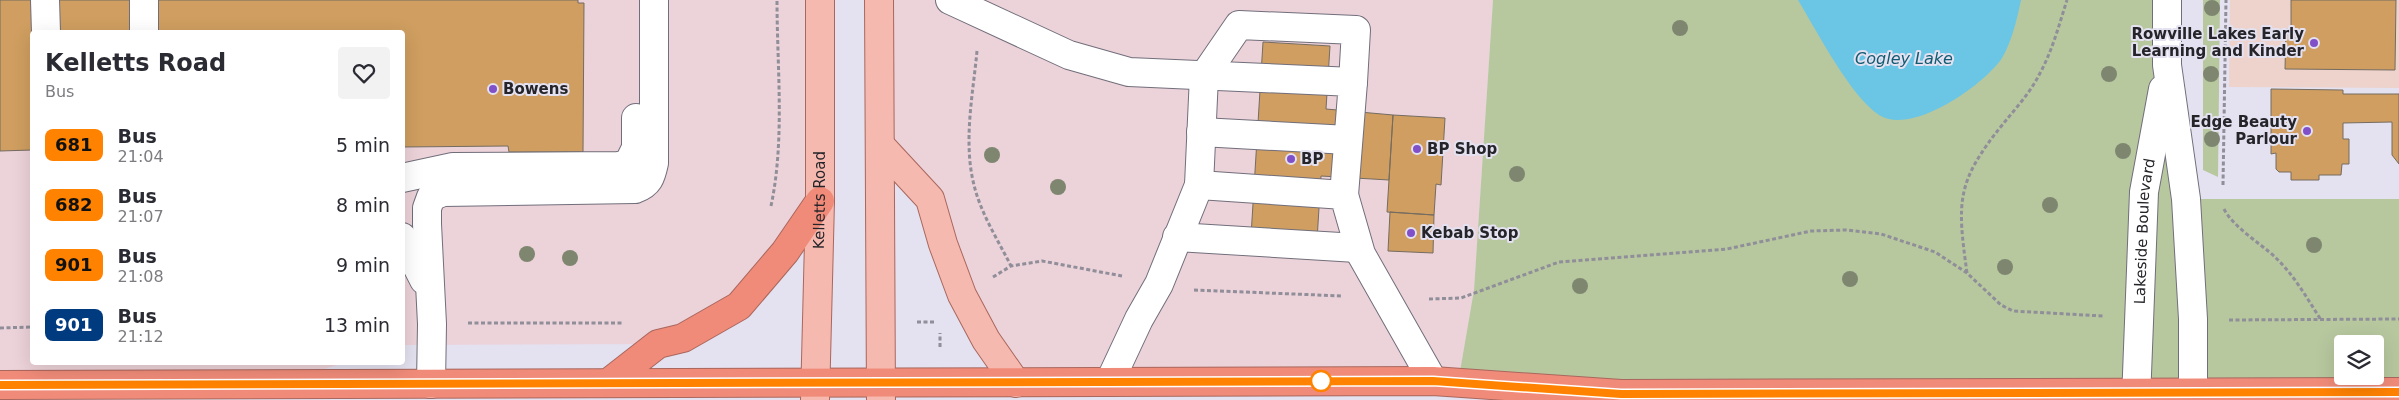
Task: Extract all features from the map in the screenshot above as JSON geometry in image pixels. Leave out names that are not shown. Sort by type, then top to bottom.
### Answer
[{"type":"highway","points":[[608,383],[658,344],[683,338],[739,306],[785,252],[820,201]]},
{"type":"highway","points":[[0,385],[608,383],[816,392],[881,391],[1016,383],[1110,381],[1433,381],[1621,394],[2193,396],[2399,392]]},
{"type":"main road","name":"Kelletts Road","points":[[816,392],[820,201],[820,0]]},
{"type":"main road","points":[[880,0],[881,391]]},
{"type":"main road","points":[[880,144],[930,200],[943,244],[962,294],[986,340],[1016,383]]},
{"type":"street","points":[[45,0],[46,30]]},
{"type":"street","points":[[144,0],[144,30]]},
{"type":"street","points":[[405,177],[453,167],[619,166],[628,164],[636,148],[635,0]]},
{"type":"street","points":[[432,384],[432,324],[426,224],[427,208],[431,197],[443,192],[635,189],[645,185],[651,177],[654,163],[654,0]]},
{"type":"street","points":[[950,0],[1069,54],[1129,72],[1353,82]]},
{"type":"street","name":"Lakeside Boulevard","points":[[2167,0],[2167,65],[2186,199],[2192,319],[2193,396]]},
{"type":"street","points":[[1110,381],[1139,319],[1159,284],[1199,185],[1204,76],[1238,25],[1356,30],[1344,195],[1357,248],[1433,381]]},
{"type":"street","name":"Lakeside Boulevard","points":[[2136,396],[2144,192],[2167,65]]},
{"type":"street","points":[[1201,132],[1348,140]]},
{"type":"street","points":[[1199,185],[1344,195]]},
{"type":"street","points":[[1177,237],[1357,248]]},
{"type":"street","points":[[405,241],[414,257],[430,296]]},
{"type":"path","points":[[768,215],[776,180],[778,151],[777,0]]},
{"type":"path","points":[[1967,274],[1962,235],[1961,203],[1966,178],[1981,151],[2026,96],[2039,75],[2068,0]]},
{"type":"path","points":[[2223,191],[2226,0]]},
{"type":"path","points":[[980,13],[969,139],[974,185],[984,213],[1011,266]]},
{"type":"path","points":[[2224,205],[2231,219],[2276,258],[2293,278],[2321,321]]},
{"type":"path","points":[[881,321],[940,322],[953,300],[962,294],[1011,266],[1042,261],[1198,291],[1386,298],[1461,298],[1559,262],[1727,249],[1811,231],[1846,230],[1881,234],[1936,252],[1967,274],[1987,294],[2013,311],[2139,317]]},
{"type":"path","points":[[2192,319],[2399,320]]},
{"type":"path","points":[[432,324],[633,323]]},
{"type":"path","points":[[0,328],[30,327]]},
{"type":"shaded area","points":[[0,0],[820,0],[820,201],[739,306],[658,344],[405,345],[405,30],[30,30],[30,365],[337,365],[275,385],[0,385]]},
{"type":"shaded area","points":[[879,0],[1493,0],[1474,290],[1458,383],[1016,383],[943,244],[880,145]]},
{"type":"shaded area","name":"Rowville Lakes Early Learning and Kinder","points":[[2230,0],[2399,0],[2399,88],[2229,87]]},
{"type":"green space","points":[[1493,0],[2167,0],[2186,199],[2399,199],[2399,392],[1458,383],[1474,290]]},
{"type":"green space","points":[[2203,0],[2220,0],[2218,177],[2203,170]]},
{"type":"water","name":"Cogley Lake","points":[[1798,0],[2021,0],[2009,44],[2002,58],[1993,69],[1964,93],[1946,104],[1910,119],[1893,120],[1879,115],[1857,94],[1835,62]]},
{"type":"building","name":"Bowens","points":[[0,0],[578,0],[578,3],[584,3],[583,152],[509,152],[508,146],[405,147],[405,30],[30,30],[30,150],[0,151]]},
{"type":"building","points":[[2291,0],[2396,0],[2395,70],[2285,69],[2286,29],[2291,28]]},
{"type":"building","points":[[1263,42],[1330,46],[1326,109],[1393,115],[1389,180],[1321,176],[1317,240],[1251,236]]},
{"type":"building","name":"Edge Beauty Parlour","points":[[2271,89],[2343,90],[2343,94],[2399,94],[2399,164],[2392,155],[2392,122],[2343,123],[2343,139],[2349,139],[2349,164],[2342,164],[2341,175],[2319,175],[2319,180],[2291,180],[2291,172],[2279,172],[2276,169],[2276,153],[2271,154]]},
{"type":"building","name":"BP Shop","points":[[1393,115],[1445,118],[1441,185],[1436,184],[1434,215],[1387,212]]},
{"type":"building","name":"Kebab Stop","points":[[1390,212],[1434,215],[1433,253],[1388,251]]},
{"type":"bus line","name":"681","points":[[0,385],[1433,381],[1621,394],[2399,392]]},
{"type":"place","name":"Rowville Lakes Early Learning and Kinder","points":[[2314,43]]},
{"type":"place","name":"Bowens","points":[[493,89]]},
{"type":"place","name":"Edge Beauty Parlour","points":[[2307,131]]},
{"type":"place","name":"BP Shop","points":[[1417,149]]},
{"type":"place","name":"BP","points":[[1291,159]]},
{"type":"place","name":"Kebab Stop","points":[[1411,233]]}]
